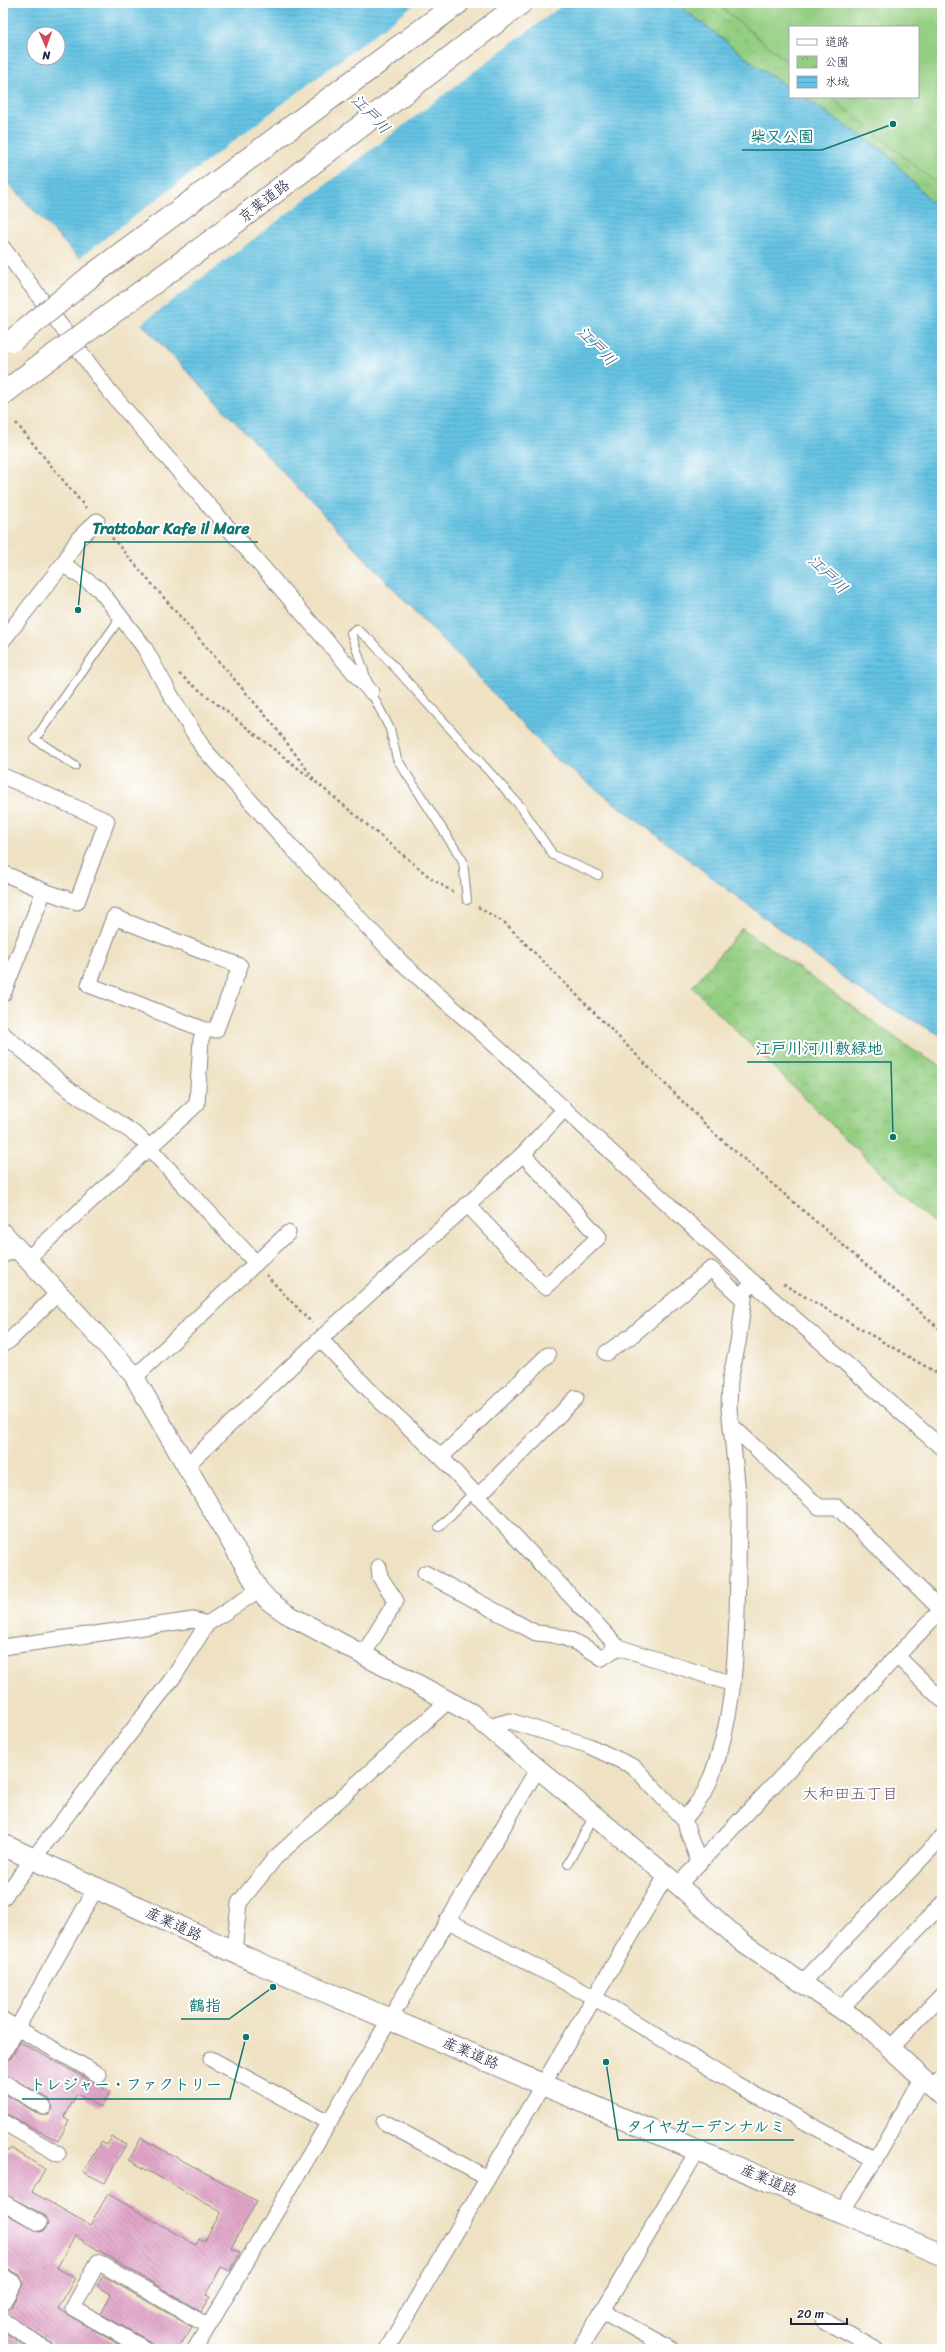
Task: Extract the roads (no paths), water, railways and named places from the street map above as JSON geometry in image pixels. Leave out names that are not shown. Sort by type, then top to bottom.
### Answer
[{"type":"highway","points":[[8,344],[91,276],[458,3]]},
{"type":"highway","name":"京葉道路","points":[[3,394],[35,369],[210,242],[521,3]]},
{"type":"main road","name":"産業道路","points":[[3,1845],[234,1952],[942,2255]]},
{"type":"street","points":[[3,248],[110,392],[371,692]]},
{"type":"street","points":[[3,640],[63,564],[78,539],[97,521]]},
{"type":"street","points":[[63,564],[99,589],[144,646],[170,694],[203,748],[309,866],[401,962],[487,1038],[754,1284],[942,1448]]},
{"type":"street","points":[[3,776],[107,821],[77,902],[44,891],[3,873]]},
{"type":"street","points":[[3,994],[44,891]]},
{"type":"street","points":[[114,918],[240,966],[216,1030],[205,1030],[89,985],[114,918]]},
{"type":"street","points":[[16,1254],[148,1149],[197,1104],[201,1039],[205,1030]]},
{"type":"street","points":[[3,1034],[71,1091],[138,1136],[148,1149],[256,1263]]},
{"type":"street","points":[[187,1465],[322,1337],[523,1154],[558,1116]]},
{"type":"street","points":[[467,1204],[545,1287],[599,1237],[523,1154]]},
{"type":"street","points":[[3,1233],[16,1254],[59,1292],[135,1377],[260,1590],[269,1601],[287,1614],[471,1713],[672,1880],[743,1943],[841,2008],[934,2085],[875,2160],[842,2211]]},
{"type":"street","points":[[135,1377],[288,1233]]},
{"type":"street","points":[[606,1353],[631,1336],[711,1270],[743,1299]]},
{"type":"street","points":[[684,1820],[706,1788],[725,1729],[733,1684],[739,1525],[731,1426],[730,1380],[738,1343],[745,1291],[754,1284]]},
{"type":"street","points":[[3,1344],[9,1341],[59,1292]]},
{"type":"street","points":[[322,1337],[379,1400],[441,1457],[618,1647],[733,1684]]},
{"type":"street","points":[[441,1457],[548,1355]]},
{"type":"street","points":[[475,1495],[576,1398]]},
{"type":"street","points":[[387,2349],[594,1998],[672,1880],[699,1862],[941,1609],[837,1507],[819,1507],[731,1426]]},
{"type":"street","points":[[363,1655],[396,1601],[380,1577],[379,1566]]},
{"type":"street","points":[[426,1573],[536,1634],[553,1634],[584,1645],[602,1658],[618,1647]]},
{"type":"street","points":[[3,1898],[32,1858],[175,1675],[207,1624],[260,1590]]},
{"type":"street","points":[[3,1647],[193,1620],[207,1624]]},
{"type":"street","points":[[897,1656],[942,1700]]},
{"type":"street","points":[[234,1952],[239,1903],[275,1858],[448,1701]]},
{"type":"street","points":[[489,1727],[510,1721],[587,1745],[634,1767],[684,1820],[699,1862]]},
{"type":"street","points":[[195,2349],[388,2018],[538,1768]]},
{"type":"street","points":[[803,1982],[942,1837]]},
{"type":"street","points":[[3,2053],[18,2029],[96,1888]]},
{"type":"street","points":[[841,2008],[942,1904]]},
{"type":"street","points":[[448,1920],[594,1998],[736,2084],[875,2160]]},
{"type":"street","points":[[890,2048],[942,1995]]},
{"type":"street","points":[[3,2020],[99,2075]]},
{"type":"street","points":[[211,2059],[328,2122]]},
{"type":"street","points":[[3,2082],[44,2107]]},
{"type":"street","points":[[3,2122],[58,2154]]},
{"type":"street","points":[[384,2122],[487,2178]]},
{"type":"street","points":[[580,2349],[698,2150]]},
{"type":"street","points":[[3,2202],[39,2223]]},
{"type":"street","points":[[145,2349],[73,2308],[98,2262],[208,2326]]},
{"type":"street","points":[[3,2276],[14,2283],[3,2302]]},
{"type":"street","points":[[602,2311],[671,2349]]},
{"type":"street","points":[[3,2320],[45,2349]]},
{"type":"street","points":[[823,2320],[875,2349]]},
{"type":"lane","points":[[75,766],[35,739],[121,617]]},
{"type":"lane","points":[[467,900],[463,861],[397,759],[390,729],[371,692],[351,633],[356,630],[370,640],[521,808],[553,855],[598,875]]},
{"type":"lane","points":[[439,1527],[475,1495]]},
{"type":"lane","points":[[568,1863],[594,1816]]},
{"type":"water","name":"江戸川","points":[[3,3],[676,3],[762,70],[789,88],[789,98],[804,98],[885,152],[942,213],[942,1036],[862,992],[554,757],[3,178]]},
{"type":"place","name":"柴又公園","points":[[893,124]]},
{"type":"place","name":"Trattobar Kafe il Mare","points":[[78,610]]},
{"type":"place","name":"江戸川河川敷緑地","points":[[893,1137]]},
{"type":"place","name":"鶴指","points":[[273,1987]]},
{"type":"place","name":"トレジャー・ファクトリー","points":[[246,2037]]},
{"type":"place","name":"タイヤガーデンナルミ","points":[[606,2062]]},
{"type":"district","name":"大和田五丁目","points":[[850,1793]]}]
